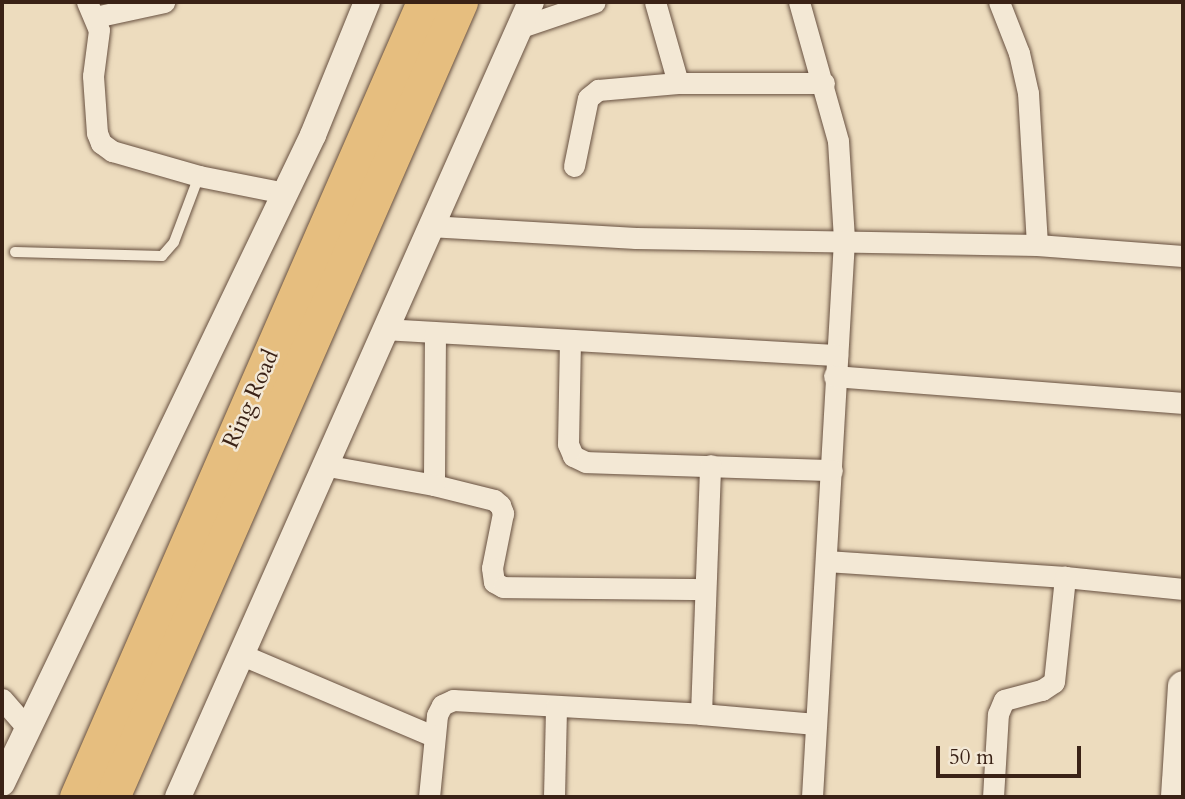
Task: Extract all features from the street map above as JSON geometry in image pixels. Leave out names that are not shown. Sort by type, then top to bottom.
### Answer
[{"type":"highway","name":"Ring Road","points":[[76,797],[425,2]]},
{"type":"highway","name":"Ring Road","points":[[112,797],[460,2]]},
{"type":"main road","points":[[1175,797],[1183,686]]},
{"type":"street","points":[[163,2],[91,9],[99,30],[93,76],[97,133],[101,143],[112,151],[199,176],[285,193]]},
{"type":"street","points":[[2,780],[313,135],[367,2]]},
{"type":"street","points":[[178,797],[429,226],[531,2]]},
{"type":"street","points":[[518,28],[595,2]]},
{"type":"street","points":[[655,2],[678,83]]},
{"type":"street","points":[[801,2],[838,141],[844,240],[812,797]]},
{"type":"street","points":[[999,2],[1018,53],[1028,93],[1037,245]]},
{"type":"street","points":[[574,166],[588,97],[598,90],[678,83],[824,83]]},
{"type":"street","points":[[429,226],[636,238],[1037,245],[1183,256]]},
{"type":"street","points":[[384,329],[570,340],[1183,403]]},
{"type":"street","points":[[434,485],[435,333]]},
{"type":"street","points":[[570,340],[568,444],[573,456],[586,463],[832,470]]},
{"type":"street","points":[[323,465],[434,485],[494,500],[503,513],[492,569],[494,582],[503,587],[704,589]]},
{"type":"street","points":[[701,713],[710,465]]},
{"type":"street","points":[[826,561],[1065,577],[1183,589]]},
{"type":"street","points":[[993,797],[998,714],[1004,699],[1042,690],[1054,682],[1065,577]]},
{"type":"street","points":[[240,654],[433,736]]},
{"type":"street","points":[[2,699],[26,727]]},
{"type":"street","points":[[429,797],[436,715],[442,705],[453,700],[701,713],[816,724]]},
{"type":"street","points":[[554,797],[556,706]]},
{"type":"lane","points":[[15,252],[162,256],[174,242],[199,176]]}]
